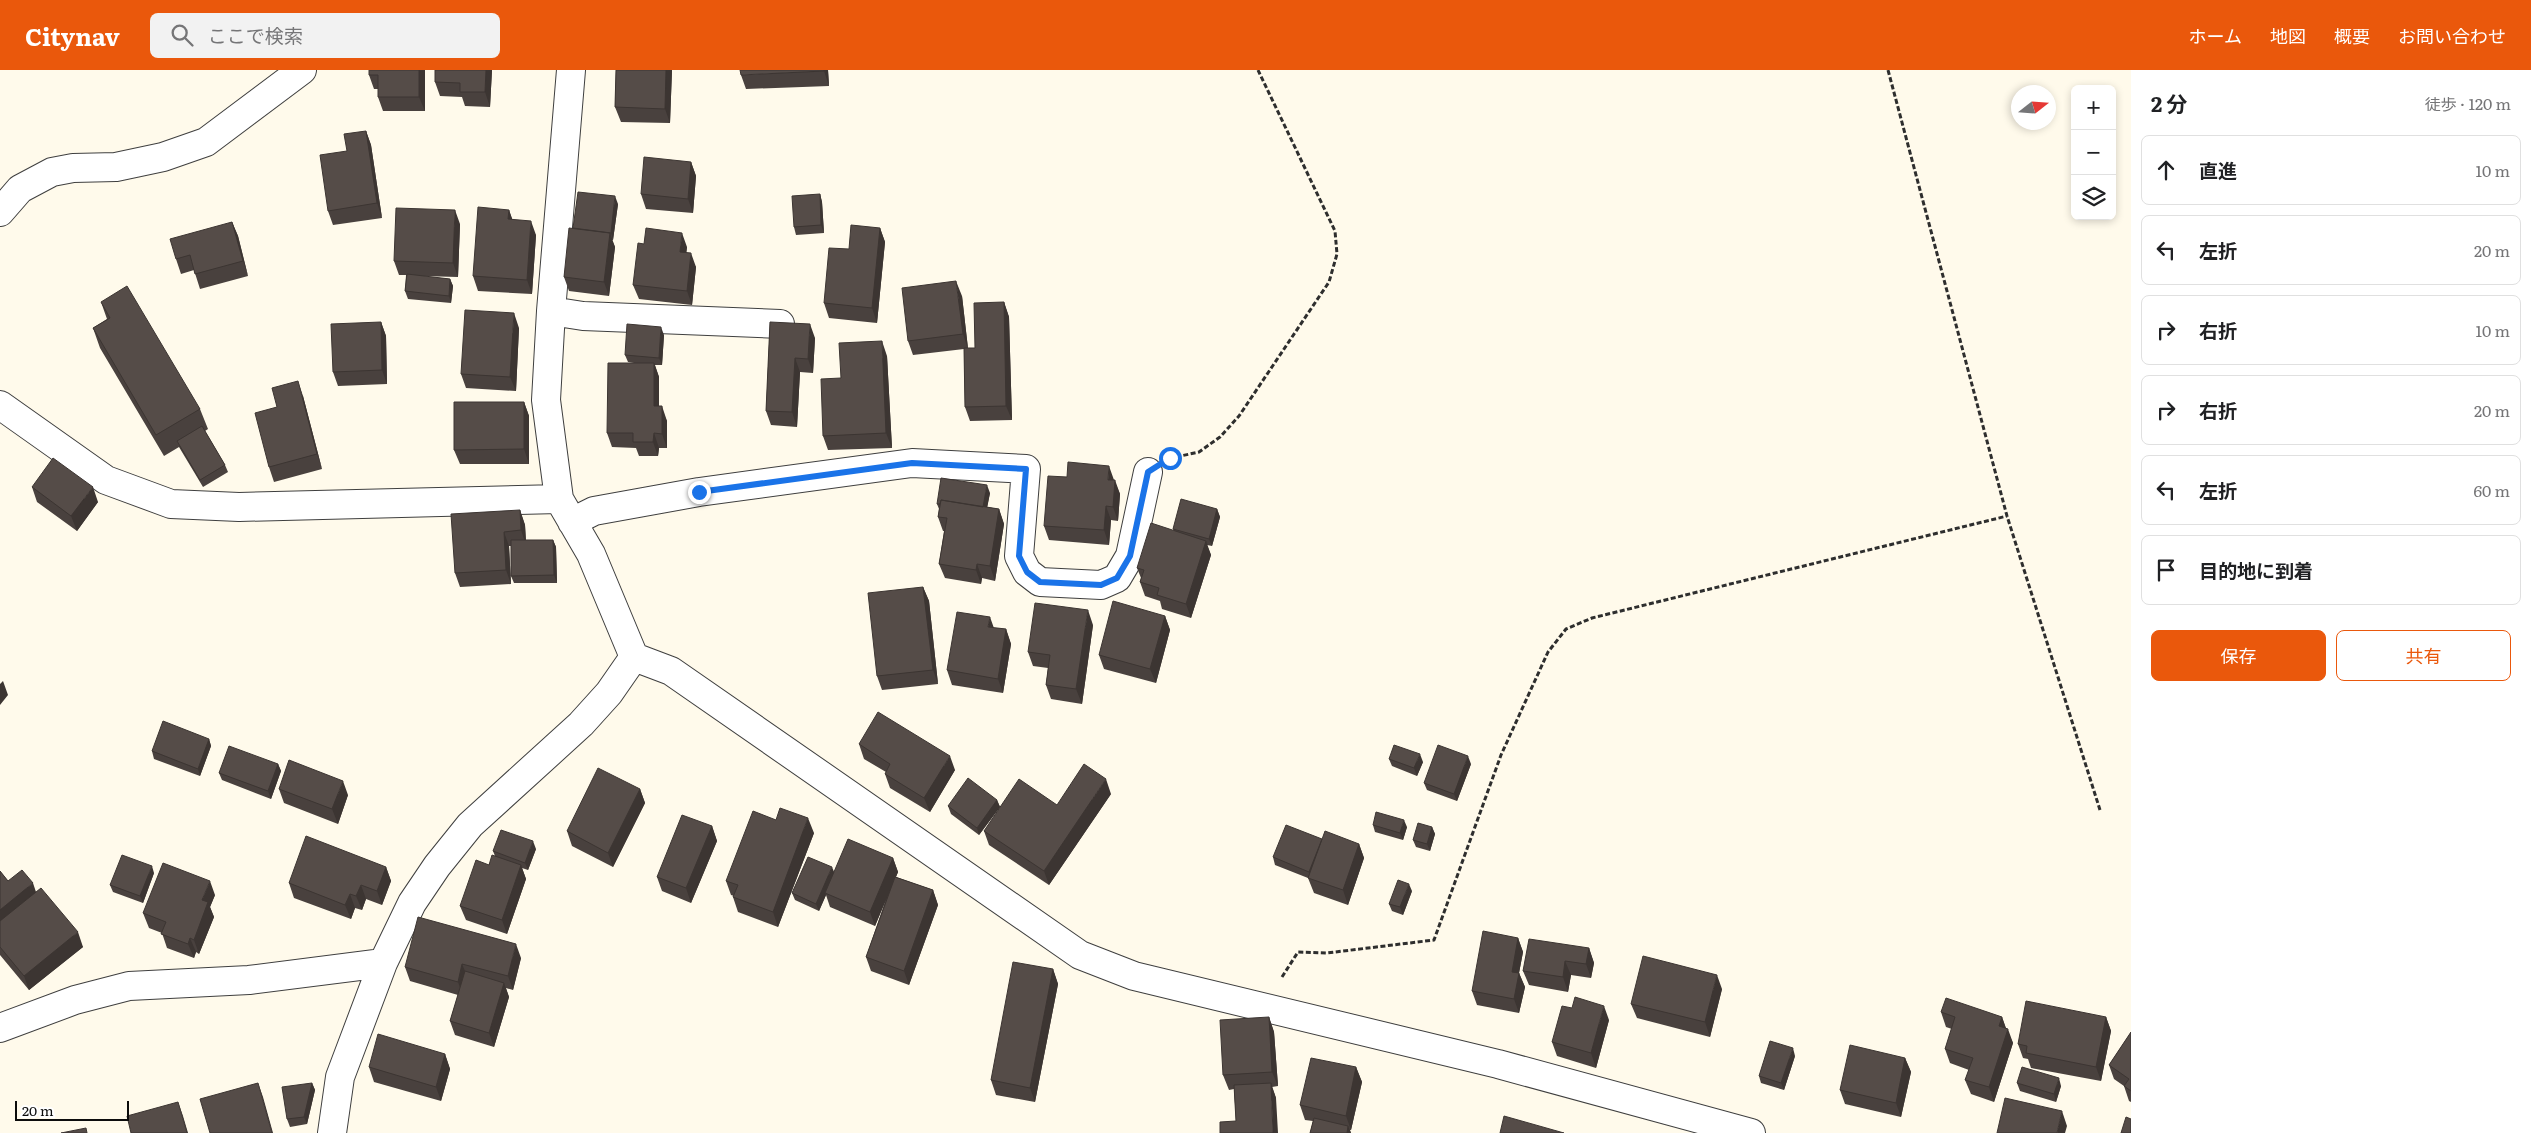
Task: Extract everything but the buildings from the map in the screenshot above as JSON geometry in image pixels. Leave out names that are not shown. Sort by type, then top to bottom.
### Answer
[{"type":"street","points":[[0,212],[20,188],[52,172],[73,168],[116,167],[163,157],[206,142],[302,70]]},
{"type":"street","points":[[571,70],[551,311],[546,400],[566,511],[591,554],[634,657],[671,671],[1080,954],[1134,976],[1498,1064],[1751,1133]]},
{"type":"street","points":[[551,311],[583,316],[780,324]]},
{"type":"street","points":[[0,405],[106,480],[171,504],[239,507],[594,511],[699,492],[912,463],[1026,469],[1019,556],[1027,572],[1040,582],[1101,585],[1117,578],[1130,556],[1148,472]]},
{"type":"street","points":[[332,1133],[340,1077],[383,963],[412,904],[436,866],[470,826],[580,724],[609,692],[634,657]]},
{"type":"street","points":[[0,1028],[75,1000],[129,986],[249,980],[383,963]]},
{"type":"path","points":[[1148,472],[1170,458],[1199,452],[1220,437],[1239,416],[1329,282],[1337,254],[1335,231],[1258,70]]},
{"type":"path","points":[[1888,70],[2007,516],[2100,810]]},
{"type":"path","points":[[1262,1006],[1298,952],[1327,953],[1434,940],[1502,755],[1548,652],[1566,629],[1592,618],[2007,516]]},
{"type":"route","points":[[699,492],[912,463],[1026,469],[1019,556],[1027,572],[1040,582],[1101,585],[1117,578],[1130,556],[1148,472],[1170,458]]}]
